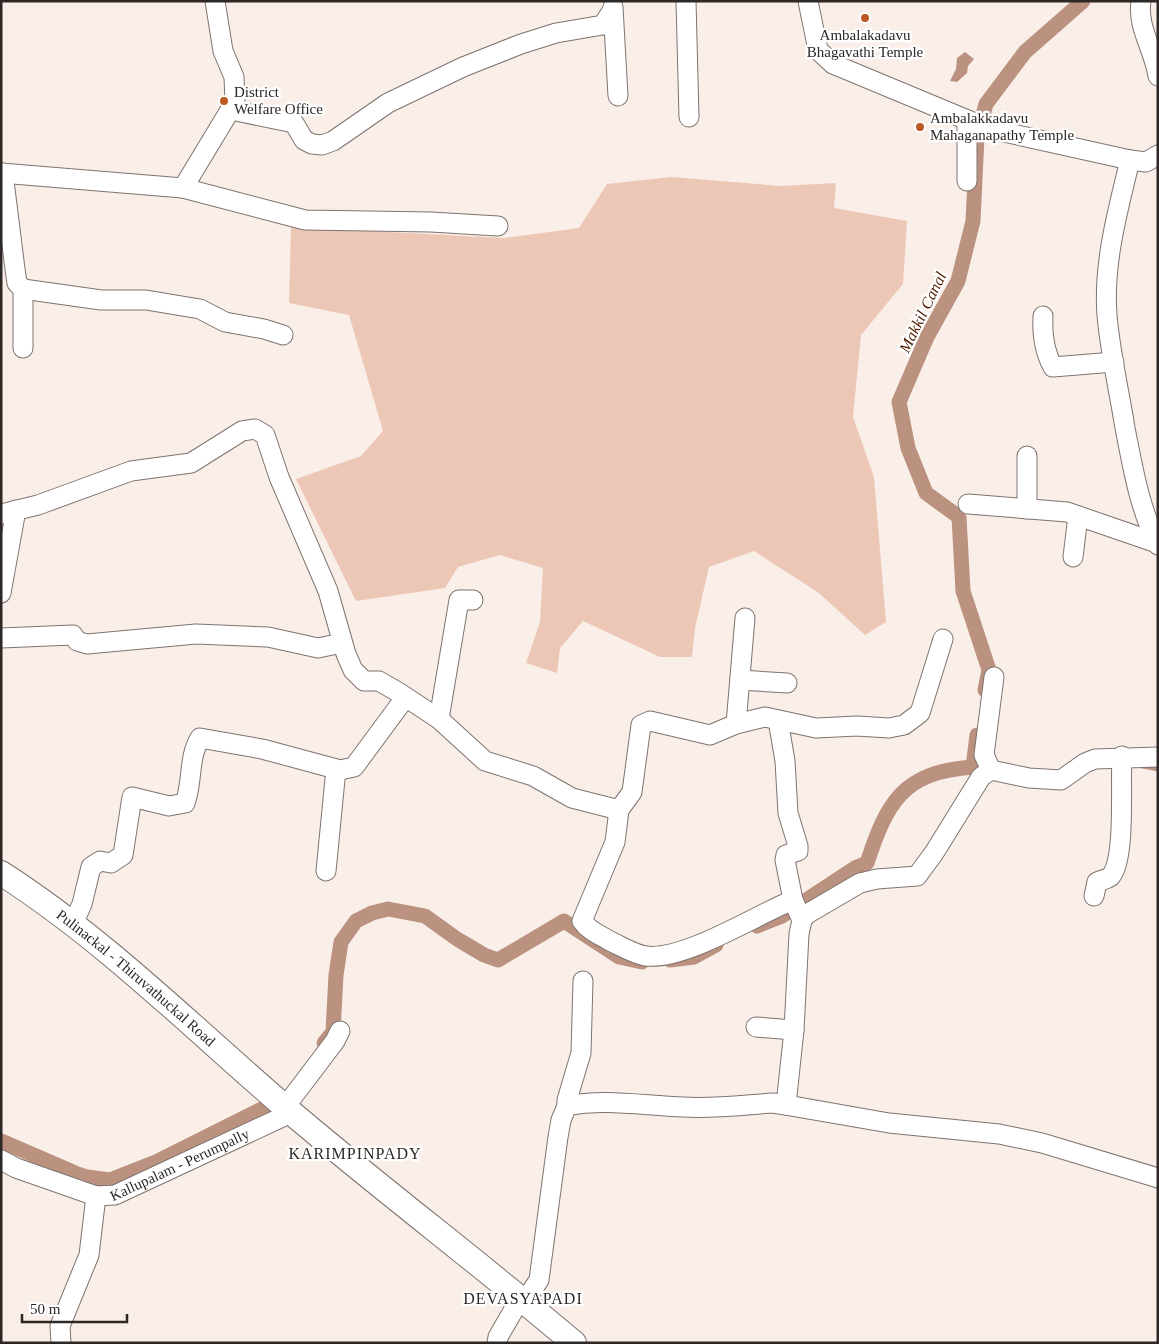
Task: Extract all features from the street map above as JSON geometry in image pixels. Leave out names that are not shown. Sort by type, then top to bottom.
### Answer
[{"type":"main road","name":"Pulinackal - Thiruvathuckal Road","points":[[1,873],[54,907],[281,1103],[574,1343]]},
{"type":"street","points":[[183,188],[232,110],[235,102],[234,77],[223,51],[215,1]]},
{"type":"street","points":[[686,1],[689,116]]},
{"type":"street","points":[[808,1],[818,50],[833,64],[968,120],[1004,132],[1130,160],[1146,162],[1158,155]]},
{"type":"street","points":[[1141,1],[1140,23],[1156,63],[1158,76]]},
{"type":"street","points":[[232,110],[294,123],[304,140],[312,144],[322,145],[333,141],[388,103],[463,66],[538,39],[603,25],[613,6]]},
{"type":"street","points":[[613,6],[618,96]]},
{"type":"street","points":[[967,181],[968,120]]},
{"type":"street","points":[[1130,160],[1114,229],[1108,275],[1107,313],[1137,491],[1147,523],[1157,544]]},
{"type":"street","points":[[283,335],[264,328],[225,322],[200,309],[146,300],[101,300],[23,289],[17,283],[2,173],[183,188],[305,220],[431,222],[498,226]]},
{"type":"street","points":[[23,289],[23,348]]},
{"type":"street","points":[[1043,316],[1042,334],[1047,357],[1053,367],[1114,362]]},
{"type":"street","points":[[1,594],[9,512],[38,505],[131,472],[191,462],[242,431],[255,429],[265,435],[280,477],[328,590],[342,643],[353,670],[364,681],[379,681],[439,719],[485,761],[533,776],[572,798],[597,806],[619,810]]},
{"type":"street","points":[[1027,456],[1027,509]]},
{"type":"street","points":[[968,504],[1078,516],[1157,544]]},
{"type":"street","points":[[1073,557],[1078,516]]},
{"type":"street","points":[[439,719],[459,600],[472,600]]},
{"type":"street","points":[[736,724],[745,618]]},
{"type":"street","points":[[1,638],[73,634],[78,641],[87,644],[196,634],[268,637],[318,648],[342,643]]},
{"type":"street","points":[[943,639],[920,713],[904,725],[889,728],[857,726],[816,728],[765,718],[736,724],[710,735],[650,722],[641,725],[632,792],[619,810],[615,842],[582,921],[591,930],[626,949],[646,956],[669,954],[796,908],[807,914],[860,883],[877,879],[917,876],[981,780],[994,677]]},
{"type":"street","points":[[740,680],[788,683]]},
{"type":"street","points":[[74,924],[82,904],[91,867],[100,861],[111,863],[122,855],[132,797],[169,806],[185,803],[190,791],[194,748],[200,738],[262,748],[336,769],[354,767],[405,698]]},
{"type":"street","points":[[778,720],[785,762],[788,813],[798,846],[798,851],[786,855],[785,860],[796,908],[799,934],[794,1030],[786,1105]]},
{"type":"street","points":[[981,780],[1029,778],[1061,780],[1095,759],[1122,756],[1158,757]]},
{"type":"street","points":[[1094,896],[1097,882],[1110,878],[1117,866],[1123,804],[1120,784],[1122,756]]},
{"type":"street","points":[[326,871],[336,769]]},
{"type":"street","points":[[498,1343],[498,1337],[522,1301],[539,1280],[561,1120],[567,1106],[567,1100],[581,1053],[582,981]]},
{"type":"street","points":[[756,1027],[794,1030]]},
{"type":"street","points":[[281,1103],[335,1041],[340,1031]]},
{"type":"street","points":[[567,1106],[589,1102],[686,1108],[773,1103],[889,1124],[999,1134],[1042,1143],[1158,1178]]},
{"type":"street","name":"Kallupalam - Perumpally","points":[[61,1343],[60,1326],[68,1301],[89,1255],[96,1196],[115,1195],[138,1185],[281,1103]]},
{"type":"street","points":[[1,1160],[39,1177],[96,1196]]},
{"type":"shaded area","points":[[965,52],[974,59],[968,66],[967,73],[957,82],[950,81],[956,69],[957,58]]},
{"type":"shaded area","points":[[671,177],[781,186],[836,183],[834,208],[907,221],[903,284],[861,335],[853,417],[874,477],[886,622],[865,635],[819,593],[754,551],[709,567],[695,628],[692,657],[660,657],[583,621],[560,648],[557,673],[526,663],[540,622],[543,568],[500,555],[458,567],[445,588],[356,601],[296,479],[361,456],[383,431],[349,315],[289,303],[291,227],[504,238],[579,228],[607,184]]},
{"type":"waterway","name":"Makkil Canal","points":[[985,690],[989,670],[963,591],[959,517],[926,493],[908,448],[899,402],[927,337],[958,281],[973,221],[977,137],[986,104],[1025,52],[1083,1]]},
{"type":"waterway","points":[[757,926],[782,916],[855,868],[867,863],[882,823],[901,794],[914,783],[930,776],[949,770],[973,767],[977,735]]},
{"type":"waterway","points":[[1141,766],[1158,769]]},
{"type":"waterway","points":[[324,1043],[333,1032],[336,975],[341,942],[356,921],[372,913],[388,909],[425,916],[457,939],[484,955],[498,960],[564,921],[619,957],[642,962]]},
{"type":"waterway","points":[[670,960],[694,957],[716,945]]},
{"type":"waterway","points":[[1,1141],[75,1173],[87,1177],[110,1180],[156,1162],[266,1107]]},
{"type":"place","name":"Ambalakadavu Bhagavathi Temple","points":[[865,18]]},
{"type":"place","name":"District Welfare Office","points":[[224,101]]},
{"type":"place","name":"Ambalakkadavu Mahaganapathy Temple","points":[[920,127]]},
{"type":"district","name":"KARIMPINPADY","points":[[355,1153]]},
{"type":"district","name":"DEVASYAPADI","points":[[523,1298]]}]
